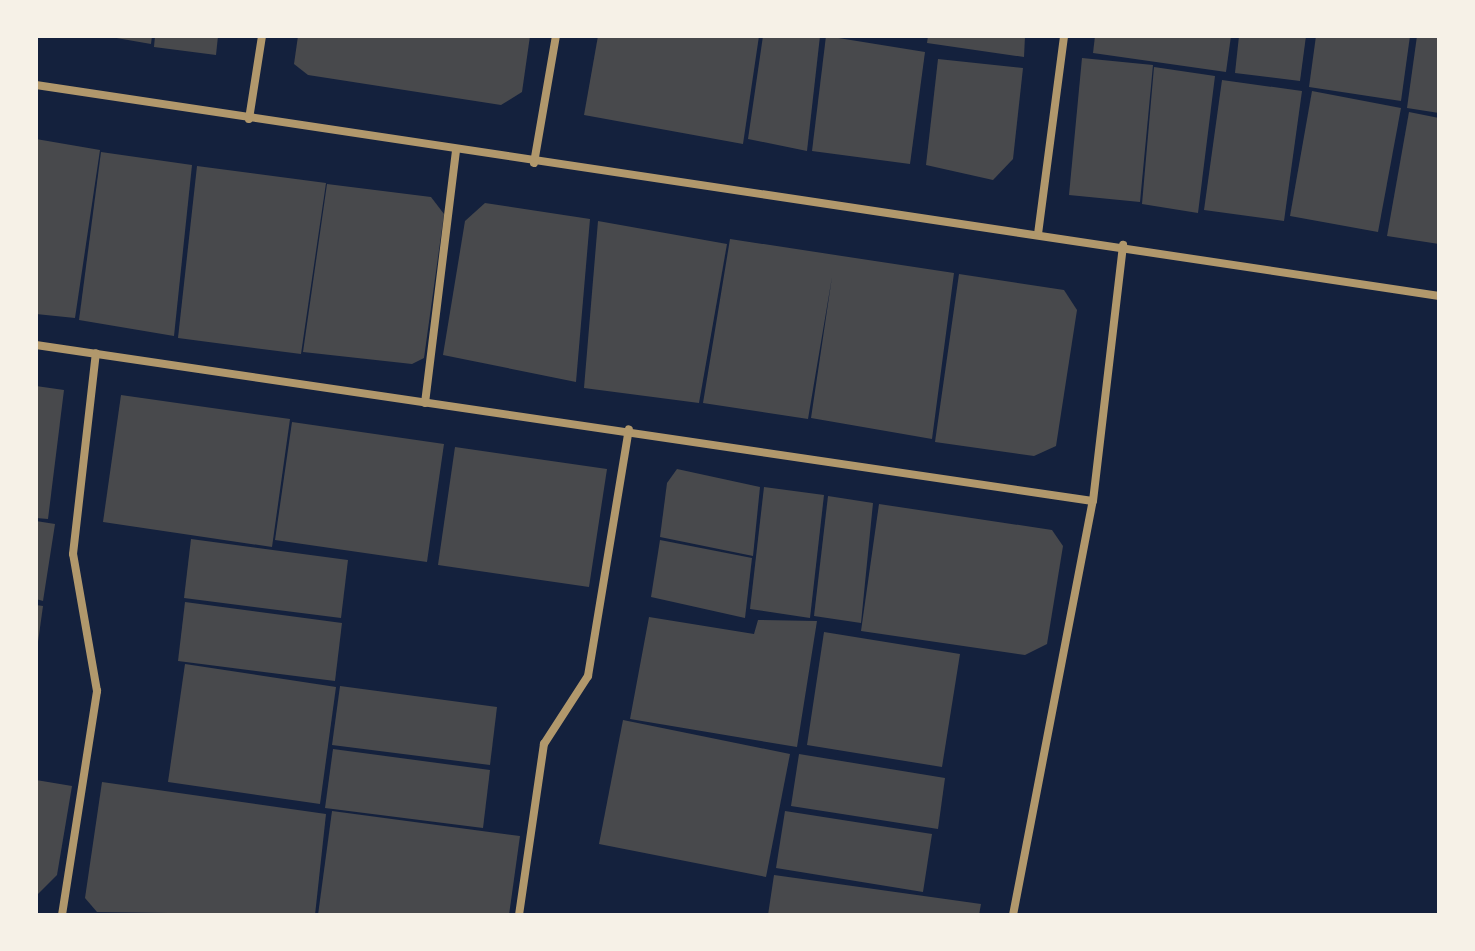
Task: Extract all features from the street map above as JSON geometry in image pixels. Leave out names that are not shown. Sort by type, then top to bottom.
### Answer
[{"type":"street","points":[[249,119],[262,36]]},
{"type":"street","points":[[534,163],[556,36]]},
{"type":"street","points":[[1038,234],[1064,36]]},
{"type":"street","points":[[36,85],[534,163],[1123,245],[1439,296]]},
{"type":"street","points":[[425,403],[456,151]]},
{"type":"street","points":[[1013,915],[1093,501],[1123,245]]},
{"type":"street","points":[[36,345],[425,403],[629,429],[1093,501]]},
{"type":"street","points":[[62,915],[97,691],[73,554],[96,353]]},
{"type":"street","points":[[519,915],[544,744],[588,676],[629,429]]},
{"type":"building","points":[[105,36],[152,36],[151,44]]},
{"type":"building","points":[[155,36],[218,36],[216,55],[154,47]]},
{"type":"building","points":[[298,36],[530,36],[522,92],[501,105],[308,75],[294,64]]},
{"type":"building","points":[[598,36],[759,36],[743,144],[584,115]]},
{"type":"building","points":[[763,36],[820,36],[807,151],[748,139]]},
{"type":"building","points":[[826,36],[925,52],[910,164],[812,151]]},
{"type":"building","points":[[928,36],[1025,36],[1024,57],[927,43]]},
{"type":"building","points":[[1095,36],[1231,36],[1226,72],[1093,53]]},
{"type":"building","points":[[1239,36],[1306,36],[1300,81],[1235,73]]},
{"type":"building","points":[[1316,36],[1410,36],[1401,101],[1309,87]]},
{"type":"building","points":[[1417,36],[1439,36],[1439,113],[1407,108]]},
{"type":"building","points":[[1082,58],[1153,65],[1140,202],[1069,195]]},
{"type":"building","points":[[938,59],[1023,68],[1013,159],[993,180],[926,165]]},
{"type":"building","points":[[1154,67],[1215,76],[1198,213],[1142,204]]},
{"type":"building","points":[[1222,80],[1302,91],[1284,221],[1204,210]]},
{"type":"building","points":[[1312,91],[1401,108],[1378,232],[1290,216]]},
{"type":"building","points":[[1409,112],[1439,118],[1439,244],[1387,236]]},
{"type":"building","points":[[36,139],[100,150],[75,318],[36,314]]},
{"type":"building","points":[[101,152],[192,165],[174,336],[79,320]]},
{"type":"building","points":[[197,166],[326,183],[301,354],[178,338]]},
{"type":"building","points":[[327,184],[431,197],[444,214],[424,358],[412,364],[303,352]]},
{"type":"building","points":[[485,203],[590,219],[576,382],[443,355],[465,221]]},
{"type":"building","points":[[598,221],[727,244],[699,403],[584,388]]},
{"type":"building","points":[[730,239],[954,273],[932,439],[811,418],[832,277],[808,419],[703,403]]},
{"type":"building","points":[[959,274],[1064,290],[1077,310],[1056,446],[1034,456],[935,442]]},
{"type":"building","points":[[36,386],[64,390],[48,519],[36,518]]},
{"type":"building","points":[[121,395],[290,419],[272,547],[103,522]]},
{"type":"building","points":[[292,422],[444,444],[427,562],[275,540]]},
{"type":"building","points":[[455,447],[607,469],[589,587],[438,565]]},
{"type":"building","points":[[677,469],[760,487],[753,556],[660,537],[667,483]]},
{"type":"building","points":[[764,487],[824,495],[810,618],[750,609]]},
{"type":"building","points":[[828,496],[873,503],[861,623],[814,616]]},
{"type":"building","points":[[879,504],[1052,530],[1063,546],[1047,644],[1025,655],[861,631]]},
{"type":"building","points":[[36,521],[55,524],[43,601],[36,599]]},
{"type":"building","points":[[191,539],[348,560],[341,618],[184,598]]},
{"type":"building","points":[[660,540],[752,558],[745,618],[651,597]]},
{"type":"building","points":[[185,602],[342,623],[335,681],[178,661]]},
{"type":"building","points":[[36,605],[43,606],[38,642],[36,642]]},
{"type":"building","points":[[649,617],[754,634],[758,620],[817,621],[797,747],[630,719]]},
{"type":"building","points":[[824,632],[960,654],[942,767],[807,745]]},
{"type":"building","points":[[185,664],[336,687],[320,804],[168,782]]},
{"type":"building","points":[[340,686],[497,707],[490,765],[332,745]]},
{"type":"building","points":[[623,720],[790,754],[766,877],[599,844]]},
{"type":"building","points":[[333,749],[490,770],[483,828],[325,808]]},
{"type":"building","points":[[799,754],[945,778],[938,829],[791,806]]},
{"type":"building","points":[[36,780],[72,786],[57,875],[36,896]]},
{"type":"building","points":[[102,782],[326,814],[315,915],[97,912],[85,898]]},
{"type":"building","points":[[332,811],[520,836],[509,915],[318,915]]},
{"type":"building","points":[[785,811],[932,834],[923,892],[776,868]]},
{"type":"building","points":[[774,875],[981,904],[979,915],[768,915]]}]
